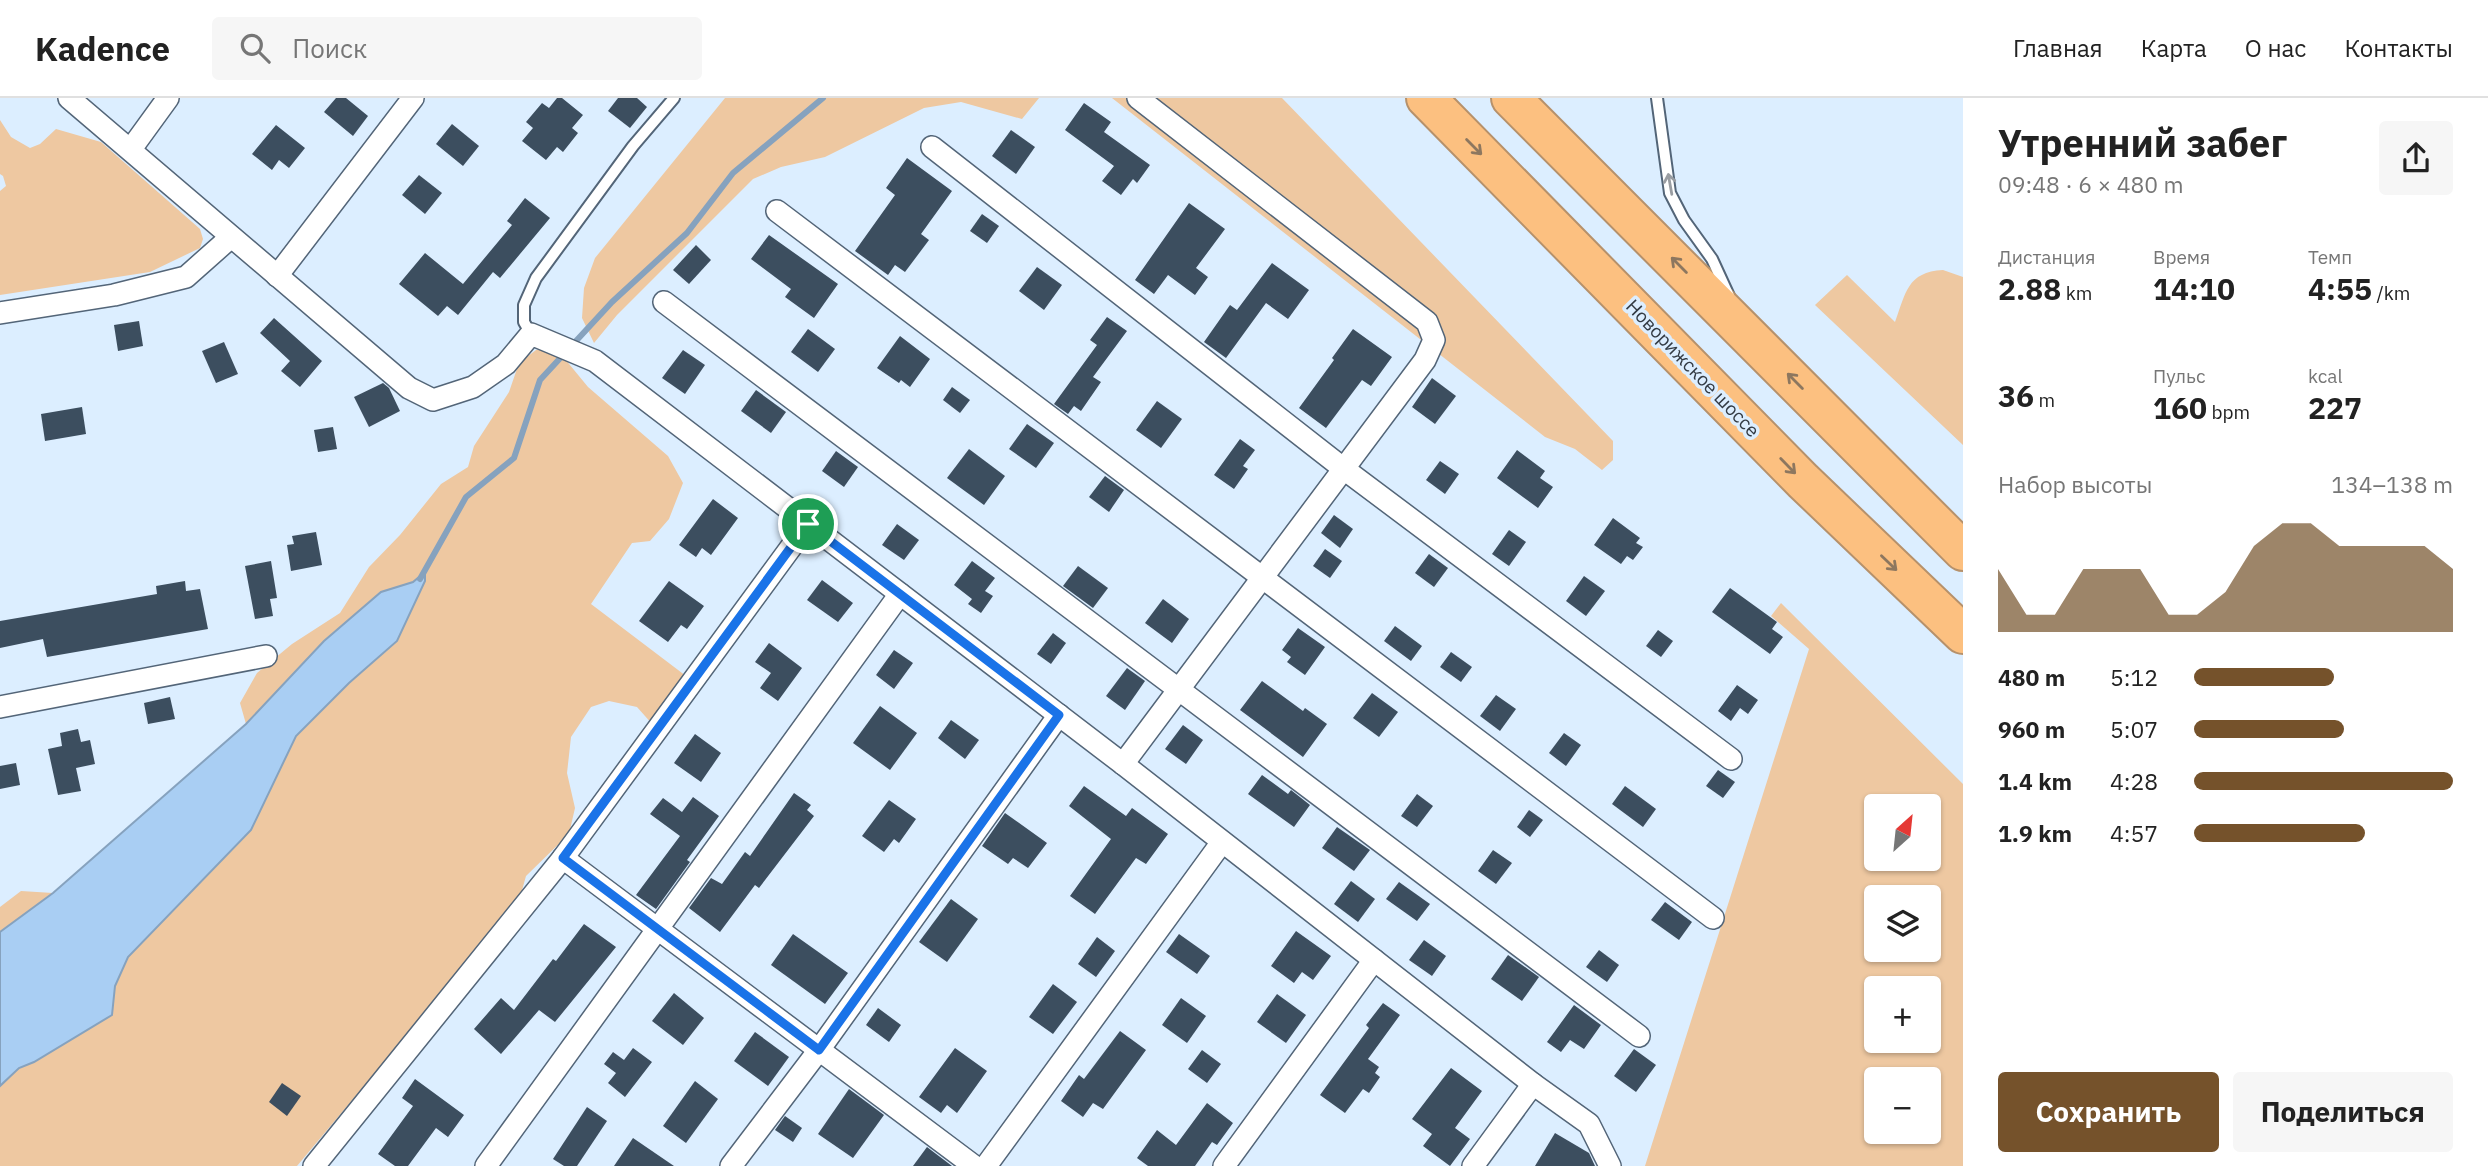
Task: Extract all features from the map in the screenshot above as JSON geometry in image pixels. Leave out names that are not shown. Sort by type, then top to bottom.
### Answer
[{"type":"highway","name":"Новорижское шоссе","points":[[1426,98],[1803,481],[1963,635]]},
{"type":"highway","points":[[1511,98],[1963,551]]},
{"type":"street","points":[[69,98],[409,388],[433,400],[473,387],[506,364],[531,334],[595,361],[1123,764],[1532,1084],[1589,1124],[1610,1166]]},
{"type":"street","points":[[131,149],[168,98]]},
{"type":"street","points":[[277,276],[413,98]]},
{"type":"street","points":[[1123,764],[1425,360],[1434,340],[1427,322],[1138,98]]},
{"type":"street","points":[[932,147],[1344,469],[1731,759]]},
{"type":"street","points":[[777,211],[1713,918]]},
{"type":"street","points":[[0,313],[114,295],[186,277],[231,237]]},
{"type":"street","points":[[664,302],[1639,1036]]},
{"type":"street","points":[[314,1166],[563,858],[808,524]]},
{"type":"street","points":[[486,1166],[900,594]]},
{"type":"street","points":[[0,707],[266,656]]},
{"type":"street","points":[[731,1166],[819,1050],[1059,715]]},
{"type":"street","points":[[986,1166],[1222,842]]},
{"type":"street","points":[[563,858],[974,1166]]},
{"type":"street","points":[[1224,1166],[1374,960]]},
{"type":"street","points":[[1473,1166],[1532,1084]]},
{"type":"lane","points":[[531,334],[524,322],[524,305],[536,278],[633,146],[674,98]]},
{"type":"lane","points":[[1657,98],[1670,193],[1684,220],[1712,258],[1745,331]]},
{"type":"shaded area","points":[[725,98],[1039,98],[1022,119],[961,102],[924,108],[825,157],[781,167],[753,179],[617,315],[594,343],[582,318],[584,288],[595,258]]},
{"type":"shaded area","points":[[1112,98],[1282,98],[1613,441],[1613,460],[1602,470],[1575,449],[1545,437]]},
{"type":"shaded area","points":[[0,120],[11,137],[30,148],[40,144],[56,129],[101,142],[200,229],[203,239],[200,248],[150,272],[0,295],[0,191],[6,186],[0,174]]},
{"type":"shaded area","points":[[1943,270],[1963,277],[1963,445],[1815,305],[1847,275],[1895,322],[1906,293],[1915,280],[1922,275]]},
{"type":"shaded area","points":[[546,348],[565,359],[588,387],[668,456],[683,483],[669,519],[650,541],[632,543],[591,604],[686,676],[653,725],[637,707],[609,701],[591,707],[571,737],[567,773],[575,808],[569,834],[526,876],[519,901],[297,1166],[0,1166],[0,1086],[19,1068],[34,1062],[112,1015],[115,986],[128,957],[251,830],[296,736],[349,683],[397,641],[424,573],[413,582],[381,592],[324,641],[246,724],[240,703],[257,673],[292,644],[340,613],[369,567],[400,535],[441,484],[468,467],[474,446],[509,392],[519,363],[536,350]]},
{"type":"shaded area","points":[[1781,603],[1963,784],[1963,1166],[1645,1166],[1809,649],[1771,616]]},
{"type":"shaded area","points":[[21,891],[53,893],[0,932],[0,907]]},
{"type":"water","points":[[425,572],[425,581],[397,641],[349,683],[296,736],[251,830],[128,957],[115,986],[112,1015],[34,1062],[19,1068],[0,1086],[0,932],[53,893],[246,724],[324,641],[381,592],[413,582]]},
{"type":"building","points":[[336,98],[346,98],[368,116],[353,136],[324,112]]},
{"type":"building","points":[[557,98],[562,98],[583,115],[572,128],[578,133],[563,152],[557,147],[546,160],[522,141],[533,128],[526,122],[542,103],[549,108]]},
{"type":"building","points":[[618,98],[637,98],[647,107],[630,128],[608,111]]},
{"type":"building","points":[[1084,103],[1111,122],[1104,132],[1150,165],[1137,183],[1133,179],[1121,195],[1102,181],[1114,166],[1065,130]]},
{"type":"building","points":[[452,124],[479,146],[463,166],[436,144]]},
{"type":"building","points":[[276,125],[305,148],[289,168],[279,160],[272,170],[252,154]]},
{"type":"building","points":[[1011,130],[1035,147],[1016,174],[992,156]]},
{"type":"building","points":[[907,158],[952,191],[921,234],[929,240],[905,272],[895,265],[888,275],[855,251],[895,195],[886,188]]},
{"type":"building","points":[[419,175],[442,193],[425,214],[402,195]]},
{"type":"building","points":[[525,198],[550,218],[500,278],[493,272],[458,315],[447,306],[438,316],[399,284],[425,253],[463,284],[512,225],[507,221]]},
{"type":"building","points":[[1189,203],[1225,229],[1196,268],[1208,277],[1195,295],[1168,275],[1154,294],[1135,280]]},
{"type":"building","points":[[982,214],[999,226],[987,243],[970,231]]},
{"type":"building","points":[[769,235],[838,284],[814,318],[785,297],[791,289],[751,259]]},
{"type":"building","points":[[696,245],[711,260],[689,284],[673,270]]},
{"type":"building","points":[[1272,263],[1309,290],[1288,319],[1266,303],[1226,358],[1204,342],[1230,305],[1237,310]]},
{"type":"building","points":[[1037,267],[1062,285],[1044,310],[1019,291]]},
{"type":"building","points":[[1107,317],[1127,331],[1093,377],[1101,382],[1081,411],[1074,406],[1068,414],[1054,404],[1097,345],[1090,340]]},
{"type":"building","points":[[274,318],[322,361],[300,387],[281,371],[290,361],[260,333]]},
{"type":"building","points":[[139,321],[143,346],[118,351],[114,325]]},
{"type":"building","points":[[808,329],[835,349],[818,372],[791,352]]},
{"type":"building","points":[[1353,329],[1392,357],[1371,386],[1362,380],[1326,428],[1299,408]]},
{"type":"building","points":[[900,336],[930,359],[910,387],[877,368]]},
{"type":"building","points":[[224,342],[238,374],[216,383],[202,351]]},
{"type":"building","points":[[683,350],[705,365],[685,394],[662,378]]},
{"type":"building","points":[[1432,378],[1456,396],[1435,424],[1412,407]]},
{"type":"building","points":[[383,383],[389,388],[400,411],[369,427],[354,397]]},
{"type":"building","points":[[952,387],[970,400],[960,413],[943,400]]},
{"type":"building","points":[[756,390],[786,412],[771,433],[741,411]]},
{"type":"building","points":[[1157,401],[1182,419],[1161,448],[1136,430]]},
{"type":"building","points":[[82,407],[86,434],[45,441],[41,414]]},
{"type":"building","points":[[1027,424],[1054,443],[1036,468],[1009,449]]},
{"type":"building","points":[[333,427],[337,449],[318,452],[314,430]]},
{"type":"building","points":[[1240,439],[1255,450],[1243,466],[1248,469],[1234,489],[1214,475]]},
{"type":"building","points":[[969,449],[1005,476],[984,505],[947,478]]},
{"type":"building","points":[[1517,450],[1545,471],[1540,478],[1553,487],[1538,508],[1497,478]]},
{"type":"building","points":[[836,451],[858,467],[844,487],[822,471]]},
{"type":"building","points":[[1440,461],[1459,474],[1445,494],[1426,480]]},
{"type":"building","points":[[1105,476],[1124,490],[1109,512],[1089,497]]},
{"type":"building","points":[[713,499],[738,518],[711,555],[702,548],[696,557],[679,545]]},
{"type":"building","points":[[1334,515],[1353,529],[1340,548],[1321,533]]},
{"type":"building","points":[[1613,518],[1640,538],[1636,543],[1643,547],[1633,560],[1627,556],[1621,564],[1594,545]]},
{"type":"building","points":[[897,524],[919,540],[904,560],[882,545]]},
{"type":"building","points":[[1509,530],[1526,542],[1509,566],[1492,554]]},
{"type":"building","points":[[316,532],[322,565],[291,571],[287,545],[294,544],[292,536]]},
{"type":"building","points":[[1325,549],[1342,561],[1330,578],[1313,566]]},
{"type":"building","points":[[1429,554],[1448,568],[1434,587],[1415,573]]},
{"type":"building","points":[[271,561],[277,598],[270,599],[273,616],[255,619],[245,566]]},
{"type":"building","points":[[972,561],[995,578],[985,591],[993,596],[981,613],[968,604],[972,599],[954,585]]},
{"type":"building","points":[[1078,566],[1108,588],[1093,608],[1063,586]]},
{"type":"building","points":[[1584,576],[1605,591],[1586,616],[1566,601]]},
{"type":"building","points":[[822,580],[853,603],[838,622],[807,600]]},
{"type":"building","points":[[185,581],[186,591],[200,589],[208,629],[47,657],[43,639],[0,648],[0,621],[157,594],[156,586]]},
{"type":"building","points":[[669,581],[704,606],[687,629],[681,625],[668,642],[639,621]]},
{"type":"building","points":[[1730,588],[1777,622],[1772,629],[1783,637],[1770,654],[1712,612]]},
{"type":"building","points":[[1163,599],[1189,619],[1172,643],[1145,623]]},
{"type":"building","points":[[1395,626],[1422,646],[1411,661],[1384,641]]},
{"type":"building","points":[[1298,628],[1325,647],[1305,675],[1287,662],[1291,657],[1282,650]]},
{"type":"building","points":[[1658,630],[1673,641],[1661,657],[1646,646]]},
{"type":"building","points":[[1053,633],[1066,643],[1051,664],[1037,654]]},
{"type":"building","points":[[769,643],[802,668],[778,701],[760,688],[771,673],[755,662]]},
{"type":"building","points":[[894,650],[913,663],[894,689],[876,675]]},
{"type":"building","points":[[1451,652],[1472,667],[1461,682],[1440,667]]},
{"type":"building","points":[[1127,668],[1145,681],[1125,710],[1106,696]]},
{"type":"building","points":[[1262,681],[1303,711],[1305,708],[1327,724],[1303,757],[1240,710]]},
{"type":"building","points":[[1737,685],[1758,700],[1748,714],[1740,708],[1731,721],[1718,711]]},
{"type":"building","points":[[1372,693],[1398,712],[1379,737],[1353,718]]},
{"type":"building","points":[[1496,695],[1516,709],[1500,731],[1480,716]]},
{"type":"building","points":[[170,697],[175,719],[148,724],[144,703]]},
{"type":"building","points":[[880,706],[917,733],[890,770],[853,743]]},
{"type":"building","points":[[951,720],[979,740],[965,759],[938,738]]},
{"type":"building","points":[[1183,725],[1203,740],[1186,764],[1165,749]]},
{"type":"building","points":[[78,729],[81,742],[90,740],[95,764],[76,768],[81,791],[58,795],[48,749],[62,746],[60,733]]},
{"type":"building","points":[[1564,733],[1581,745],[1566,766],[1549,753]]},
{"type":"building","points":[[695,734],[721,753],[701,782],[674,763]]},
{"type":"building","points":[[16,763],[20,785],[0,789],[0,766]]},
{"type":"building","points":[[1718,770],[1735,782],[1723,798],[1706,786]]},
{"type":"building","points":[[1262,775],[1288,794],[1291,790],[1310,805],[1294,827],[1248,794]]},
{"type":"building","points":[[1084,786],[1126,816],[1132,808],[1168,834],[1146,864],[1136,858],[1095,914],[1070,896],[1111,839],[1069,806]]},
{"type":"building","points":[[1625,786],[1656,809],[1643,827],[1612,804]]},
{"type":"building","points":[[794,793],[811,805],[807,810],[814,816],[759,888],[755,885],[720,932],[689,908],[711,878],[722,884],[745,852],[750,856]]},
{"type":"building","points":[[1417,794],[1433,806],[1417,827],[1401,816]]},
{"type":"building","points":[[693,797],[719,816],[656,909],[636,895],[680,836],[650,814],[663,798],[682,812]]},
{"type":"building","points":[[889,800],[916,819],[899,843],[894,839],[884,852],[862,836]]},
{"type":"building","points":[[1529,810],[1543,820],[1530,837],[1517,827]]},
{"type":"building","points":[[1005,813],[1047,843],[1028,868],[1013,858],[1008,864],[982,846]]},
{"type":"building","points":[[1337,827],[1370,850],[1354,871],[1322,848]]},
{"type":"building","points":[[1493,850],[1512,863],[1496,884],[1478,871]]},
{"type":"building","points":[[1351,881],[1375,899],[1358,922],[1334,904]]},
{"type":"building","points":[[1399,882],[1430,904],[1417,921],[1386,899]]},
{"type":"building","points":[[951,899],[978,919],[947,962],[919,942]]},
{"type":"building","points":[[1665,902],[1692,922],[1679,940],[1651,920]]},
{"type":"building","points":[[584,924],[616,947],[555,1022],[539,1010],[501,1054],[474,1029],[501,998],[514,1010]]},
{"type":"building","points":[[1296,931],[1331,956],[1313,980],[1302,972],[1294,983],[1271,966]]},
{"type":"building","points":[[793,934],[848,973],[825,1004],[771,965]]},
{"type":"building","points":[[1179,934],[1210,956],[1197,974],[1166,952]]},
{"type":"building","points":[[1097,937],[1115,951],[1096,977],[1078,964]]},
{"type":"building","points":[[1424,940],[1446,956],[1432,976],[1409,960]]},
{"type":"building","points":[[1599,950],[1619,965],[1607,982],[1586,967]]},
{"type":"building","points":[[1508,955],[1539,977],[1522,1001],[1491,979]]},
{"type":"building","points":[[1053,984],[1077,1002],[1053,1034],[1029,1017]]},
{"type":"building","points":[[674,993],[704,1018],[683,1045],[652,1021]]},
{"type":"building","points":[[1277,994],[1306,1015],[1286,1043],[1257,1022]]},
{"type":"building","points":[[1181,998],[1206,1016],[1187,1043],[1162,1025]]},
{"type":"building","points":[[1383,1003],[1400,1015],[1368,1059],[1379,1067],[1375,1073],[1380,1077],[1369,1093],[1363,1089],[1345,1113],[1320,1095],[1369,1028],[1366,1025]]},
{"type":"building","points":[[1574,1005],[1601,1025],[1584,1049],[1570,1040],[1561,1052],[1547,1042]]},
{"type":"building","points":[[878,1008],[901,1025],[889,1042],[866,1025]]},
{"type":"building","points":[[1120,1031],[1146,1050],[1103,1109],[1093,1103],[1083,1117],[1061,1101],[1079,1075],[1084,1079]]},
{"type":"building","points":[[755,1032],[789,1057],[768,1086],[734,1061]]},
{"type":"building","points":[[633,1048],[652,1062],[625,1097],[608,1083],[616,1073],[604,1064],[613,1052],[624,1060]]},
{"type":"building","points":[[955,1048],[987,1071],[957,1113],[947,1105],[941,1113],[919,1097]]},
{"type":"building","points":[[1634,1049],[1656,1065],[1636,1092],[1614,1076]]},
{"type":"building","points":[[1202,1050],[1221,1064],[1207,1083],[1188,1069]]},
{"type":"building","points":[[1451,1068],[1482,1091],[1455,1128],[1470,1139],[1450,1166],[1423,1146],[1432,1134],[1412,1119]]},
{"type":"building","points":[[415,1079],[464,1115],[448,1137],[436,1128],[408,1166],[395,1166],[378,1154],[413,1106],[402,1098]]},
{"type":"building","points":[[695,1081],[718,1099],[686,1143],[663,1126]]},
{"type":"building","points":[[282,1083],[301,1096],[287,1116],[269,1102]]},
{"type":"building","points":[[849,1089],[884,1115],[853,1158],[818,1134]]},
{"type":"building","points":[[1207,1103],[1233,1123],[1217,1145],[1212,1142],[1195,1166],[1148,1166],[1137,1158],[1157,1130],[1176,1145]]},
{"type":"building","points":[[587,1107],[607,1121],[577,1166],[564,1166],[553,1159]]},
{"type":"building","points":[[785,1116],[802,1128],[793,1142],[775,1130]]},
{"type":"building","points":[[1555,1133],[1589,1153],[1595,1166],[1535,1166]]},
{"type":"building","points":[[633,1138],[674,1166],[614,1166]]},
{"type":"building","points":[[927,1147],[952,1166],[913,1166]]},
{"type":"waterway","points":[[420,579],[466,497],[514,458],[540,380],[612,302],[687,233],[733,173],[823,98]]},
{"type":"route","points":[[808,524],[1059,715],[819,1050],[563,858],[808,524]]}]
